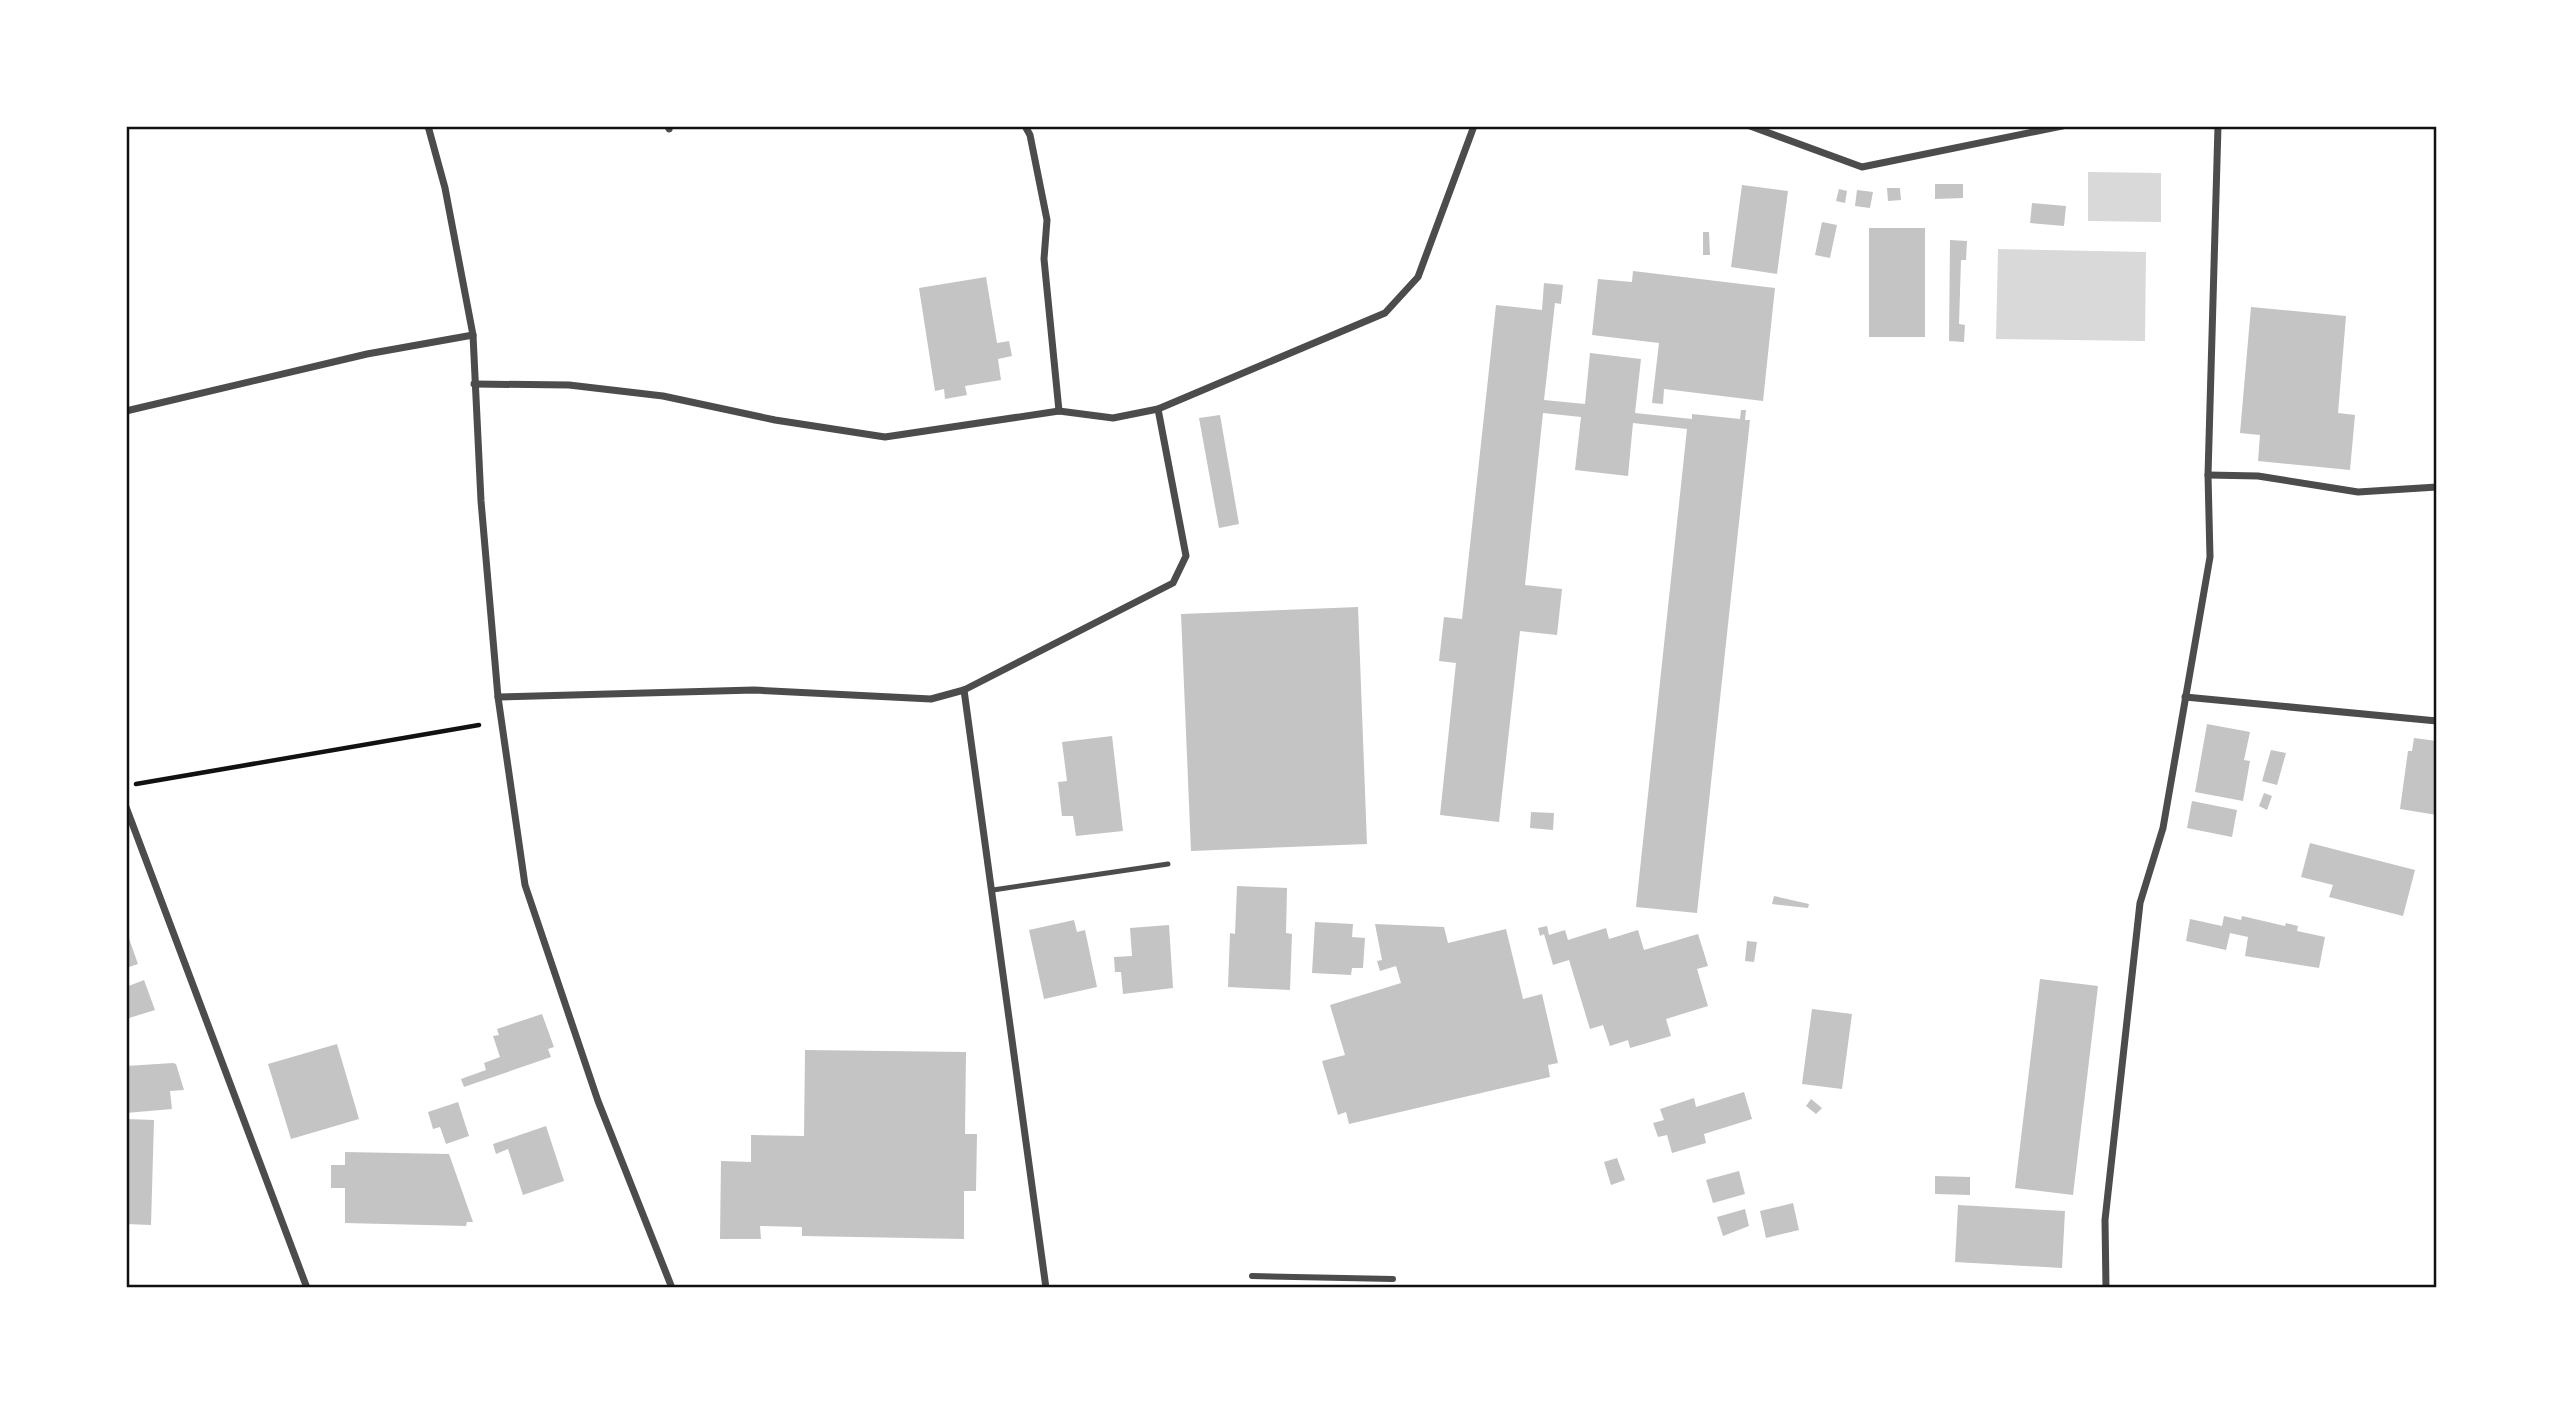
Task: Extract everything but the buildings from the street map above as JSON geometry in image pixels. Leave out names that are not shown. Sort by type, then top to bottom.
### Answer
[{"type":"street","points":[[428,126],[445,188],[473,335],[474,384],[500,721],[525,885],[598,1101],[671,1288]]},
{"type":"street","points":[[1025,126],[1030,135],[1047,220],[1044,259],[1059,411]]},
{"type":"street","points":[[474,384],[569,385],[663,396],[775,420],[885,437],[1059,411],[1113,418],[1158,409],[1385,313],[1418,277],[1474,126]]},
{"type":"street","points":[[1749,126],[1862,167],[2062,126]]},
{"type":"street","points":[[2106,1288],[2105,1220],[2140,903],[2163,828],[2210,558],[2208,475],[2218,126]]},
{"type":"street","points":[[126,411],[355,357],[473,335]]},
{"type":"street","points":[[498,698],[754,690],[931,699],[964,690],[1173,583],[1186,556],[1158,409]]},
{"type":"street","points":[[2208,475],[2258,476],[2358,492],[2437,487]]},
{"type":"street","points":[[964,690],[1046,1288]]},
{"type":"street","points":[[2185,697],[2437,721]]},
{"type":"street","points":[[126,807],[306,1288]]},
{"type":"street","points":[[1252,1276],[1394,1279]]},
{"type":"street","points":[[1320,1278],[1320,1288]]},
{"type":"lane","points":[[993,890],[1168,864]]},
{"type":"path","points":[[126,785],[500,721]]},
{"type":"shaded area","points":[[2088,172],[2161,173],[2161,222],[2088,221]]},
{"type":"shaded area","points":[[1998,249],[2146,252],[2145,341],[1996,339]]}]
